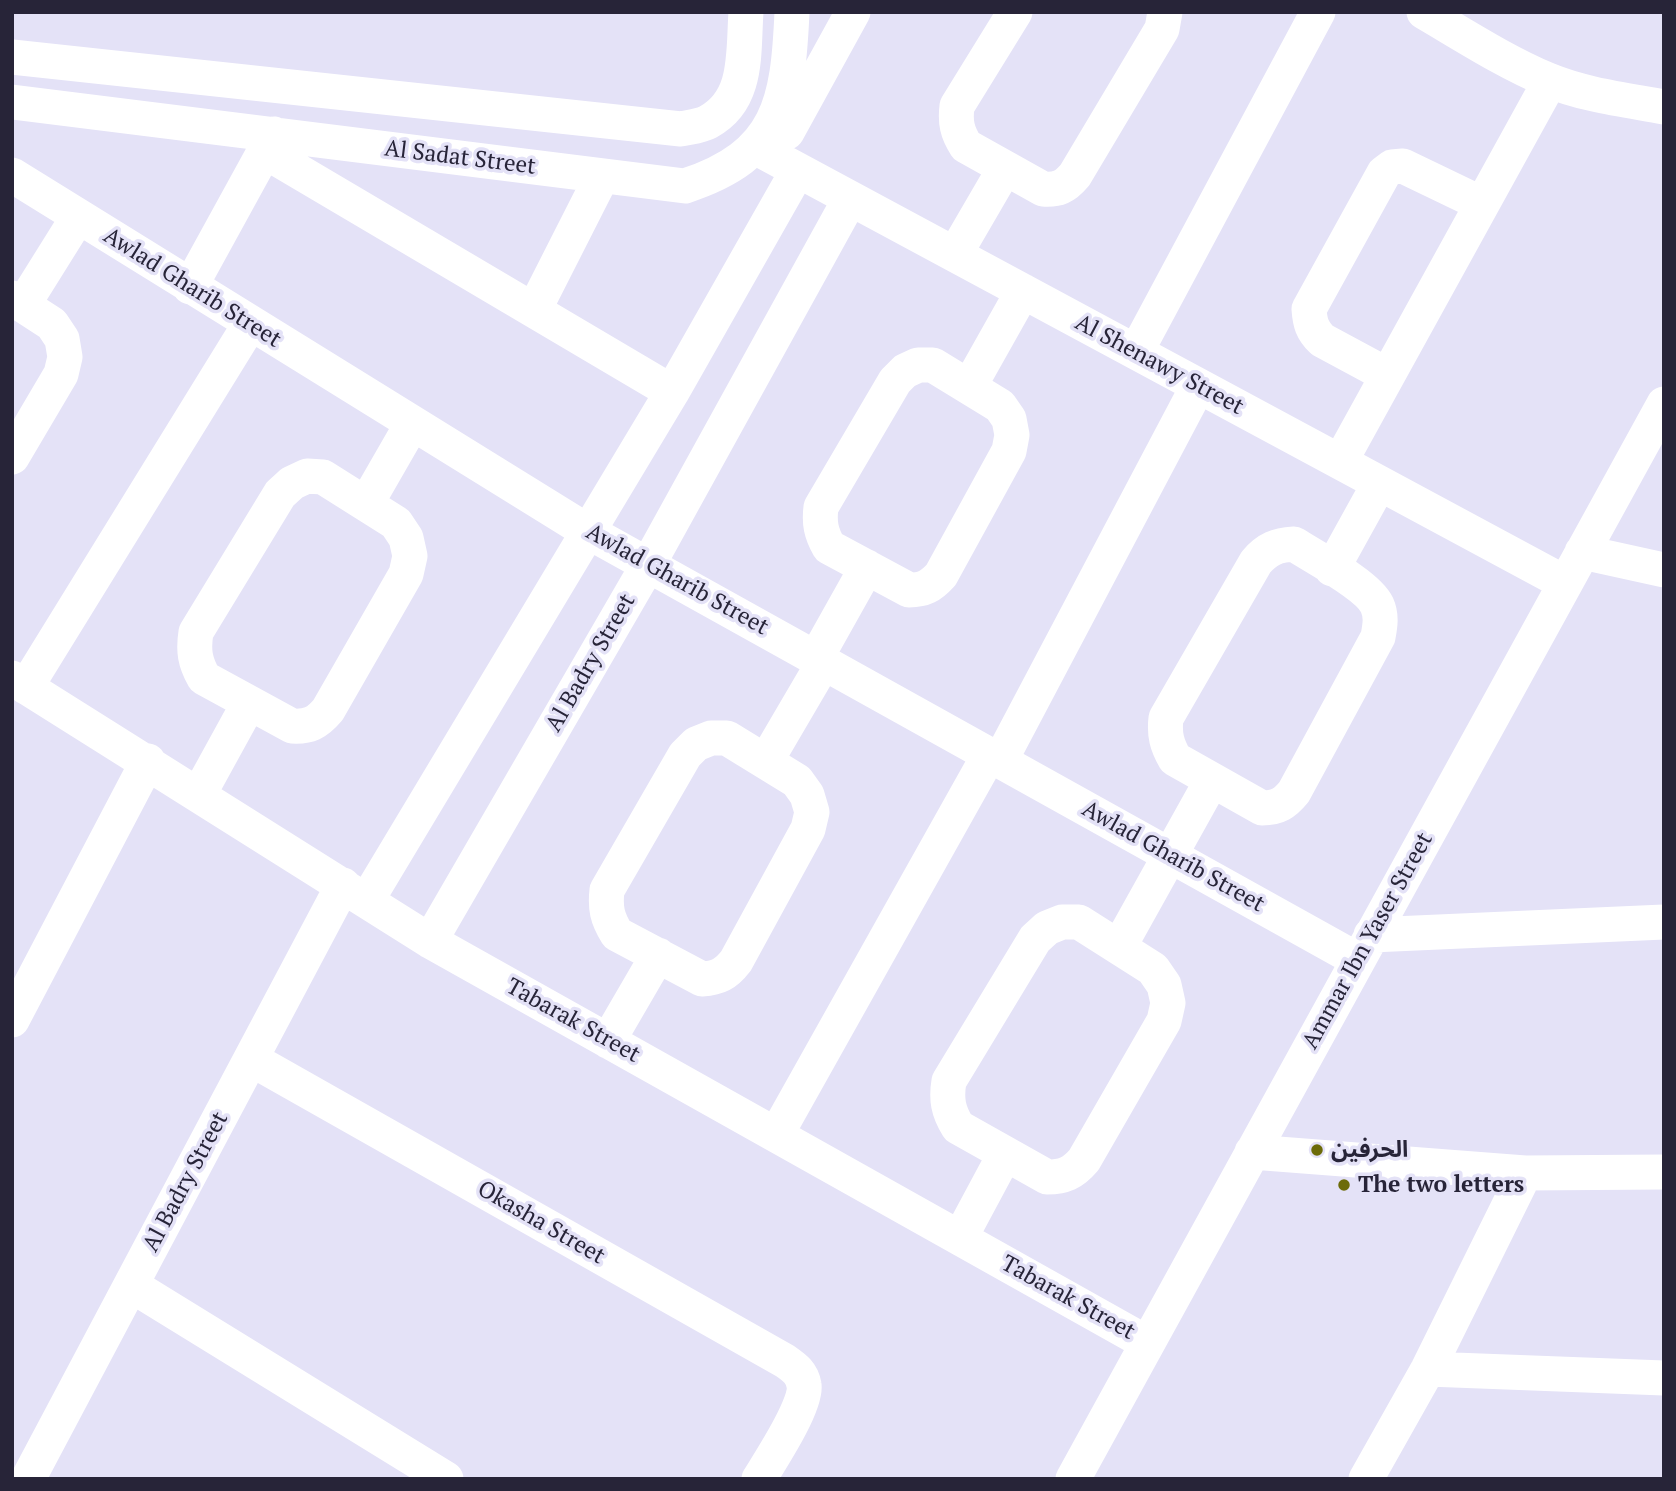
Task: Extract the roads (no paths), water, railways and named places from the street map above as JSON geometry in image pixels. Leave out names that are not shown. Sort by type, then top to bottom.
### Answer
[{"type":"street","points":[[12,57],[681,129],[707,123],[728,107],[741,84],[747,12]]},
{"type":"street","name":"Al Sadat Street","points":[[12,102],[269,143],[685,186],[734,164],[775,158],[772,122],[784,94],[790,65],[792,12]]},
{"type":"street","points":[[775,158],[853,12]]},
{"type":"street","points":[[1014,12],[957,106],[955,120],[958,134],[965,146],[1043,189],[1055,190],[1067,185],[1075,175],[1162,30],[1165,12]]},
{"type":"street","points":[[1136,352],[1318,12]]},
{"type":"street","points":[[1424,12],[1497,55],[1550,81],[1606,97],[1664,107]]},
{"type":"street","points":[[1339,463],[1550,81]]},
{"type":"street","points":[[190,286],[269,143],[534,310],[672,392]]},
{"type":"street","name":"Al Shenawy Street","points":[[775,158],[1564,583]]},
{"type":"street","name":"Al Badry Street","points":[[28,1479],[251,1059],[587,531],[672,392],[775,158]]},
{"type":"street","points":[[1387,375],[1322,340],[1314,331],[1309,309],[1384,173],[1392,167],[1402,166],[1482,204]]},
{"type":"street","points":[[955,254],[1005,169]]},
{"type":"street","name":"Awlad Gharib Street","points":[[12,175],[587,531],[1170,855],[1365,947]]},
{"type":"street","points":[[534,310],[602,176]]},
{"type":"street","name":"Al Badry Street","points":[[430,941],[648,565],[850,199]]},
{"type":"street","points":[[12,457],[61,374],[65,357],[62,339],[52,324],[18,302],[78,216]]},
{"type":"street","points":[[969,387],[1023,291]]},
{"type":"street","points":[[19,683],[250,324]]},
{"type":"street","points":[[918,365],[933,365],[1000,406],[1009,419],[1012,435],[1009,451],[941,575],[933,584],[922,590],[909,590],[867,567],[829,547],[822,535],[819,521],[821,507],[895,381],[905,371],[918,365]]},
{"type":"street","points":[[776,1135],[995,758],[1198,386]]},
{"type":"street","name":"Ammar Ibn Yaser Street","points":[[1073,1479],[1664,404]]},
{"type":"street","points":[[366,504],[412,424]]},
{"type":"street","points":[[307,476],[323,477],[396,523],[406,538],[410,556],[406,574],[328,710],[319,720],[307,726],[292,726],[249,703],[204,678],[194,649],[196,632],[280,494],[292,483],[307,476]]},
{"type":"street","points":[[1332,569],[1379,484]]},
{"type":"street","points":[[1294,544],[1367,592],[1377,605],[1381,621],[1378,637],[1294,792],[1286,802],[1275,808],[1262,808],[1212,780],[1175,759],[1164,733],[1166,718],[1256,562],[1266,550],[1279,545],[1294,544]]},
{"type":"street","points":[[1582,552],[1664,570]]},
{"type":"street","points":[[766,761],[867,567]]},
{"type":"street","name":"Tabarak Street","points":[[19,683],[148,761],[430,941],[1147,1343]]},
{"type":"street","points":[[199,794],[249,703]]},
{"type":"street","points":[[711,738],[727,738],[797,781],[807,795],[811,812],[808,830],[728,972],[715,978],[702,978],[658,955],[617,934],[608,920],[607,890],[685,755],[696,744],[711,738]]},
{"type":"street","points":[[12,1020],[148,761]]},
{"type":"street","points":[[1119,947],[1212,780]]},
{"type":"street","points":[[1062,922],[1079,922],[1153,970],[1164,985],[1168,1003],[1164,1021],[1084,1160],[1075,1171],[1061,1177],[1047,1177],[1005,1154],[958,1127],[949,1113],[949,1081],[1035,939],[1047,928],[1062,922]]},
{"type":"street","points":[[1365,947],[1664,922]]},
{"type":"street","points":[[608,1041],[658,955]]},
{"type":"street","name":"Okasha Street","points":[[251,1059],[799,1371],[805,1388],[801,1405],[759,1479]]},
{"type":"street","points":[[1252,1152],[1525,1173],[1664,1172]]},
{"type":"street","points":[[960,1238],[1005,1154]]},
{"type":"street","points":[[1366,1479],[1427,1369],[1525,1173]]},
{"type":"street","points":[[131,1285],[446,1479]]},
{"type":"street","points":[[1427,1369],[1664,1378]]},
{"type":"place","name":"الحرفين","points":[[1317,1150]]},
{"type":"place","name":"The two letters","points":[[1344,1185]]}]
